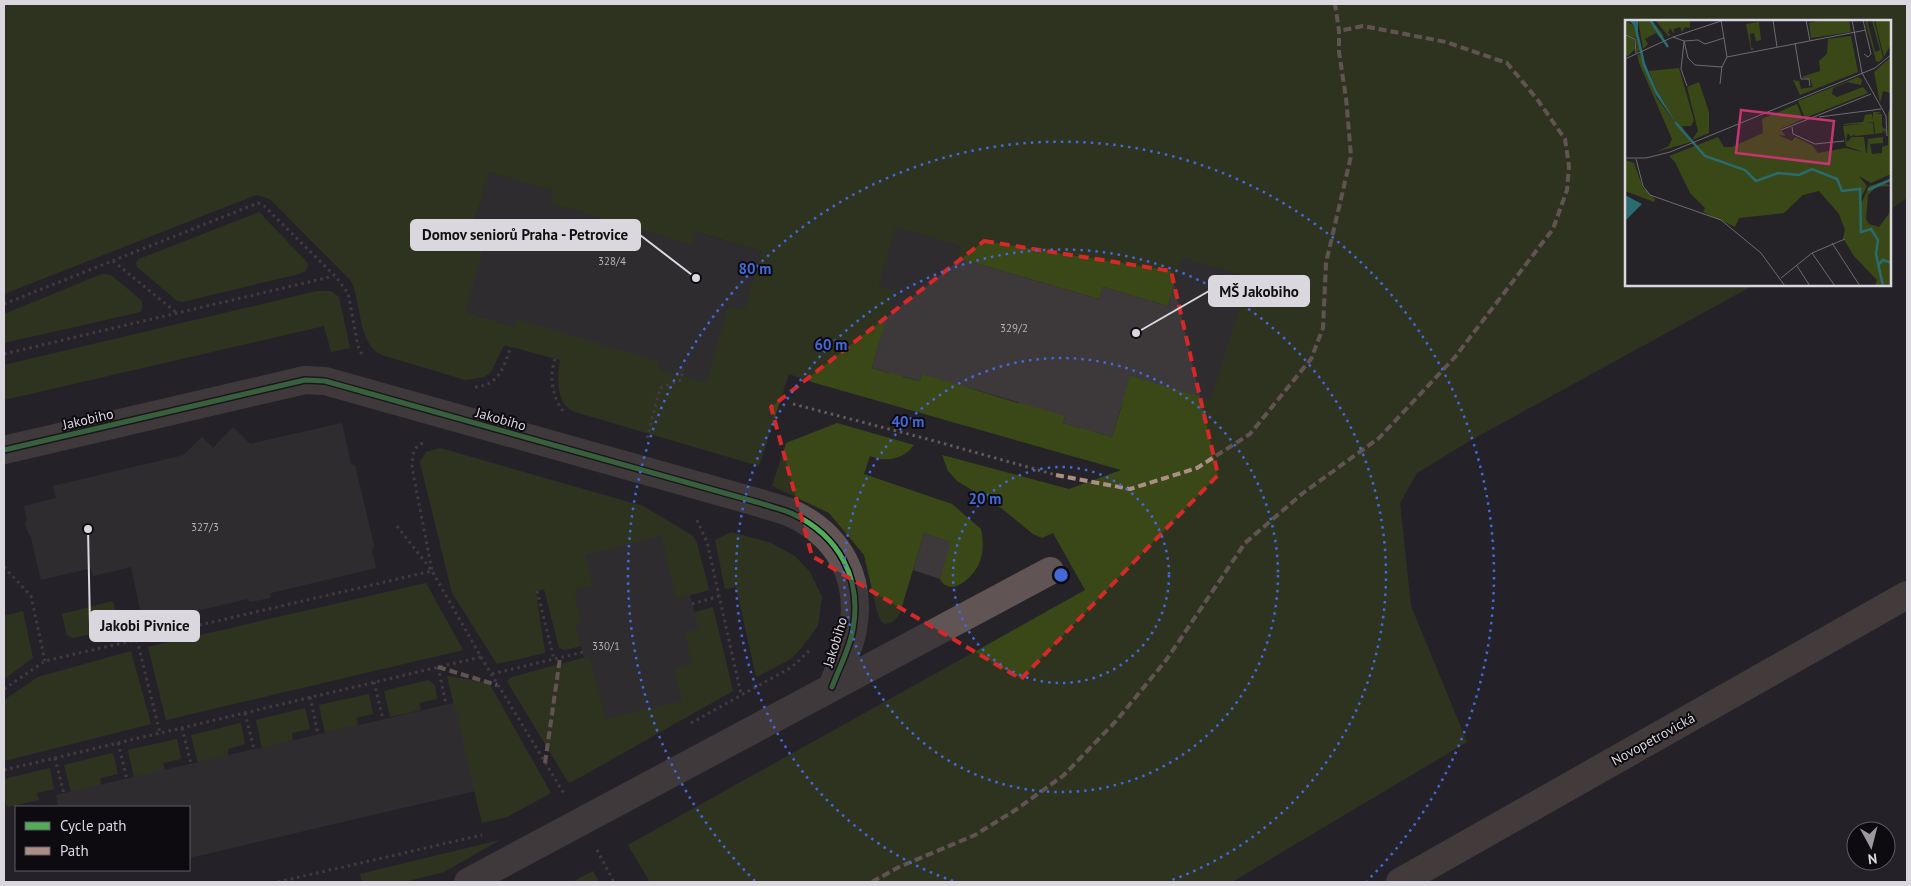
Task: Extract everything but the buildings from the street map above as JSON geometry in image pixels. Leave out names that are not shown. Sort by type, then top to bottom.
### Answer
[{"type":"main road","name":"Novopetrovická","points":[[1400,882],[1907,595]]},
{"type":"street","name":"Jakobiho","points":[[4,450],[306,380],[325,381],[760,503],[793,514],[826,536],[840,552],[847,566],[852,581],[855,613],[853,631],[832,687]]},
{"type":"street","name":"Jakobiho","points":[[468,882],[1050,571]]},
{"type":"path","points":[[4,304],[258,204],[264,206],[334,276],[348,293],[358,346],[363,358],[353,388]]},
{"type":"path","points":[[113,261],[178,314]]},
{"type":"path","points":[[4,354],[334,276]]},
{"type":"path","points":[[470,388],[495,381],[500,374],[511,347]]},
{"type":"path","points":[[556,359],[552,367],[553,391],[559,406],[570,419]]},
{"type":"path","points":[[646,441],[660,388],[680,380],[684,369]]},
{"type":"path","points":[[793,404],[1056,475]]},
{"type":"path","points":[[694,512],[707,542],[741,694]]},
{"type":"path","points":[[397,526],[432,571],[481,657],[566,796],[558,800]]},
{"type":"path","points":[[4,567],[31,596],[45,661]]},
{"type":"path","points":[[4,689],[45,661],[432,571]]},
{"type":"path","points":[[538,591],[554,659]]},
{"type":"path","points":[[692,604],[719,596]]},
{"type":"path","points":[[137,640],[160,733]]},
{"type":"path","points":[[683,728],[792,667],[813,645]]},
{"type":"path","points":[[492,674],[583,652]]},
{"type":"path","points":[[4,770],[481,657]]},
{"type":"path","points":[[438,667],[446,704]]},
{"type":"path","points":[[374,682],[383,719]]},
{"type":"path","points":[[310,697],[318,734]]},
{"type":"path","points":[[245,712],[254,749]]},
{"type":"path","points":[[182,728],[191,764]]},
{"type":"path","points":[[118,743],[127,779]]},
{"type":"path","points":[[55,758],[64,794]]},
{"type":"path","points":[[581,821],[614,882]]},
{"type":"path","points":[[278,882],[491,833]]},
{"type":"highlighted area","points":[[984,241],[1171,271],[1218,475],[1021,679],[812,556],[771,407]]},
{"type":"green space","points":[[4,4],[1907,4],[1907,198],[1891,209],[1891,20],[1625,20],[1625,286],[1752,286],[1471,440],[1417,473],[1400,503],[1411,606],[1467,742],[1232,882],[650,882],[628,845],[1085,590],[1053,533],[1042,538],[1033,534],[1001,508],[957,481],[948,471],[942,455],[1069,489],[1121,470],[789,374],[759,466],[575,412],[566,406],[560,395],[558,377],[560,360],[504,345],[491,372],[484,377],[465,380],[382,355],[374,350],[364,333],[351,281],[270,199],[256,195],[4,294]],"holes":[[[489,172],[553,191],[550,203],[692,245],[697,232],[761,251],[744,310],[713,301],[700,344],[716,349],[706,382],[658,369],[682,291],[612,347],[563,333],[575,288],[535,250],[514,327],[497,322],[498,316],[485,312],[483,318],[466,312],[503,239],[472,230]],[[896,227],[960,246],[957,258],[1099,299],[1103,287],[1168,306],[1182,258],[1248,277],[1211,399],[1146,380],[1119,355],[1122,404],[1112,437],[1095,432],[1096,426],[1081,428],[1063,423],[1085,346],[1018,403],[969,388],[982,342],[943,305],[920,381],[903,377],[905,371],[891,367],[889,373],[872,368],[882,334],[897,339],[910,295],[879,286]]]},
{"type":"green space","points":[[259,212],[306,261],[308,264],[306,271],[182,302],[176,300],[137,267],[136,263],[139,259]]},
{"type":"green space","points":[[102,274],[111,275],[142,301],[142,310],[4,343],[4,314]]},
{"type":"green space","points":[[317,291],[331,291],[339,297],[350,348],[331,352],[324,326],[4,400],[4,365]]},
{"type":"green space","points":[[837,423],[914,445],[905,454],[894,458],[882,459],[870,456],[864,474],[952,504],[981,529],[983,549],[977,567],[968,579],[956,586],[950,587],[945,585],[940,579],[950,542],[924,533],[900,613],[894,621],[888,624],[881,621],[877,611],[864,555],[829,513],[772,486],[786,443]]},
{"type":"green space","points":[[440,448],[643,506],[693,536],[697,543],[709,590],[676,599],[661,536],[586,555],[593,586],[574,591],[582,623],[576,624],[581,646],[565,650],[559,648],[544,589],[536,592],[545,653],[497,664],[452,593],[420,462],[426,452]]},
{"type":"green space","points":[[731,532],[771,543],[795,556],[810,572],[822,597],[818,626],[802,647],[791,659],[756,677],[736,587],[725,589],[715,540]]},
{"type":"green space","points":[[426,583],[463,650],[166,720],[148,647]]},
{"type":"green space","points":[[113,601],[118,623],[113,629],[73,638],[67,635],[62,614]]},
{"type":"green space","points":[[713,607],[733,691],[570,783],[507,681],[512,677],[590,656],[606,719],[681,701],[673,669],[692,664],[684,633],[695,612]]},
{"type":"green space","points":[[23,611],[33,658],[4,679],[4,616]]},
{"type":"green space","points":[[131,651],[151,724],[4,761],[4,700],[38,677]]},
{"type":"green space","points":[[447,676],[489,683],[551,793],[507,817],[482,823]]},
{"type":"green space","points":[[429,680],[435,686],[437,699],[419,703],[421,710],[390,717],[384,691]]},
{"type":"green space","points":[[369,694],[373,714],[356,718],[358,725],[325,733],[319,705]]},
{"type":"green space","points":[[305,708],[310,729],[292,733],[293,740],[262,748],[256,720]]},
{"type":"green space","points":[[241,723],[245,744],[228,749],[228,755],[198,763],[191,735]]},
{"type":"green space","points":[[177,739],[181,759],[163,763],[165,770],[134,777],[128,750]]},
{"type":"green space","points":[[113,753],[118,774],[100,778],[101,785],[71,792],[64,765]]},
{"type":"green space","points":[[50,768],[54,789],[37,793],[39,800],[7,807],[4,796],[4,779]]},
{"type":"green space","points":[[500,840],[444,872],[404,882],[362,882],[360,874]]},
{"type":"green space","points":[[593,871],[599,882],[572,882]]},
{"type":"marked path","points":[[1056,475],[1130,489],[1197,468],[1250,434],[1311,359],[1323,328],[1326,263],[1351,156],[1335,4]]},
{"type":"marked path","points":[[872,882],[899,867],[975,835],[1017,809],[1064,775],[1116,721],[1167,659],[1245,543],[1303,493],[1379,438],[1455,357],[1553,229],[1567,190],[1569,166],[1565,139],[1537,99],[1507,63],[1446,42],[1363,26],[1339,31]]},
{"type":"marked path","points":[[545,763],[560,658]]},
{"type":"marked path","points":[[438,667],[497,685]]},
{"type":"cycle path","points":[[4,450],[305,380],[325,381],[760,503],[793,514],[823,534],[835,547],[844,561],[850,576],[855,610],[852,636],[832,687]]},
{"type":"place","name":"Domov seniorů Praha - Petrovice","points":[[696,278]]},
{"type":"place","name":"MŠ Jakobiho","points":[[1136,333]]},
{"type":"place","name":"Jakobi Pivnice","points":[[88,529]]}]
